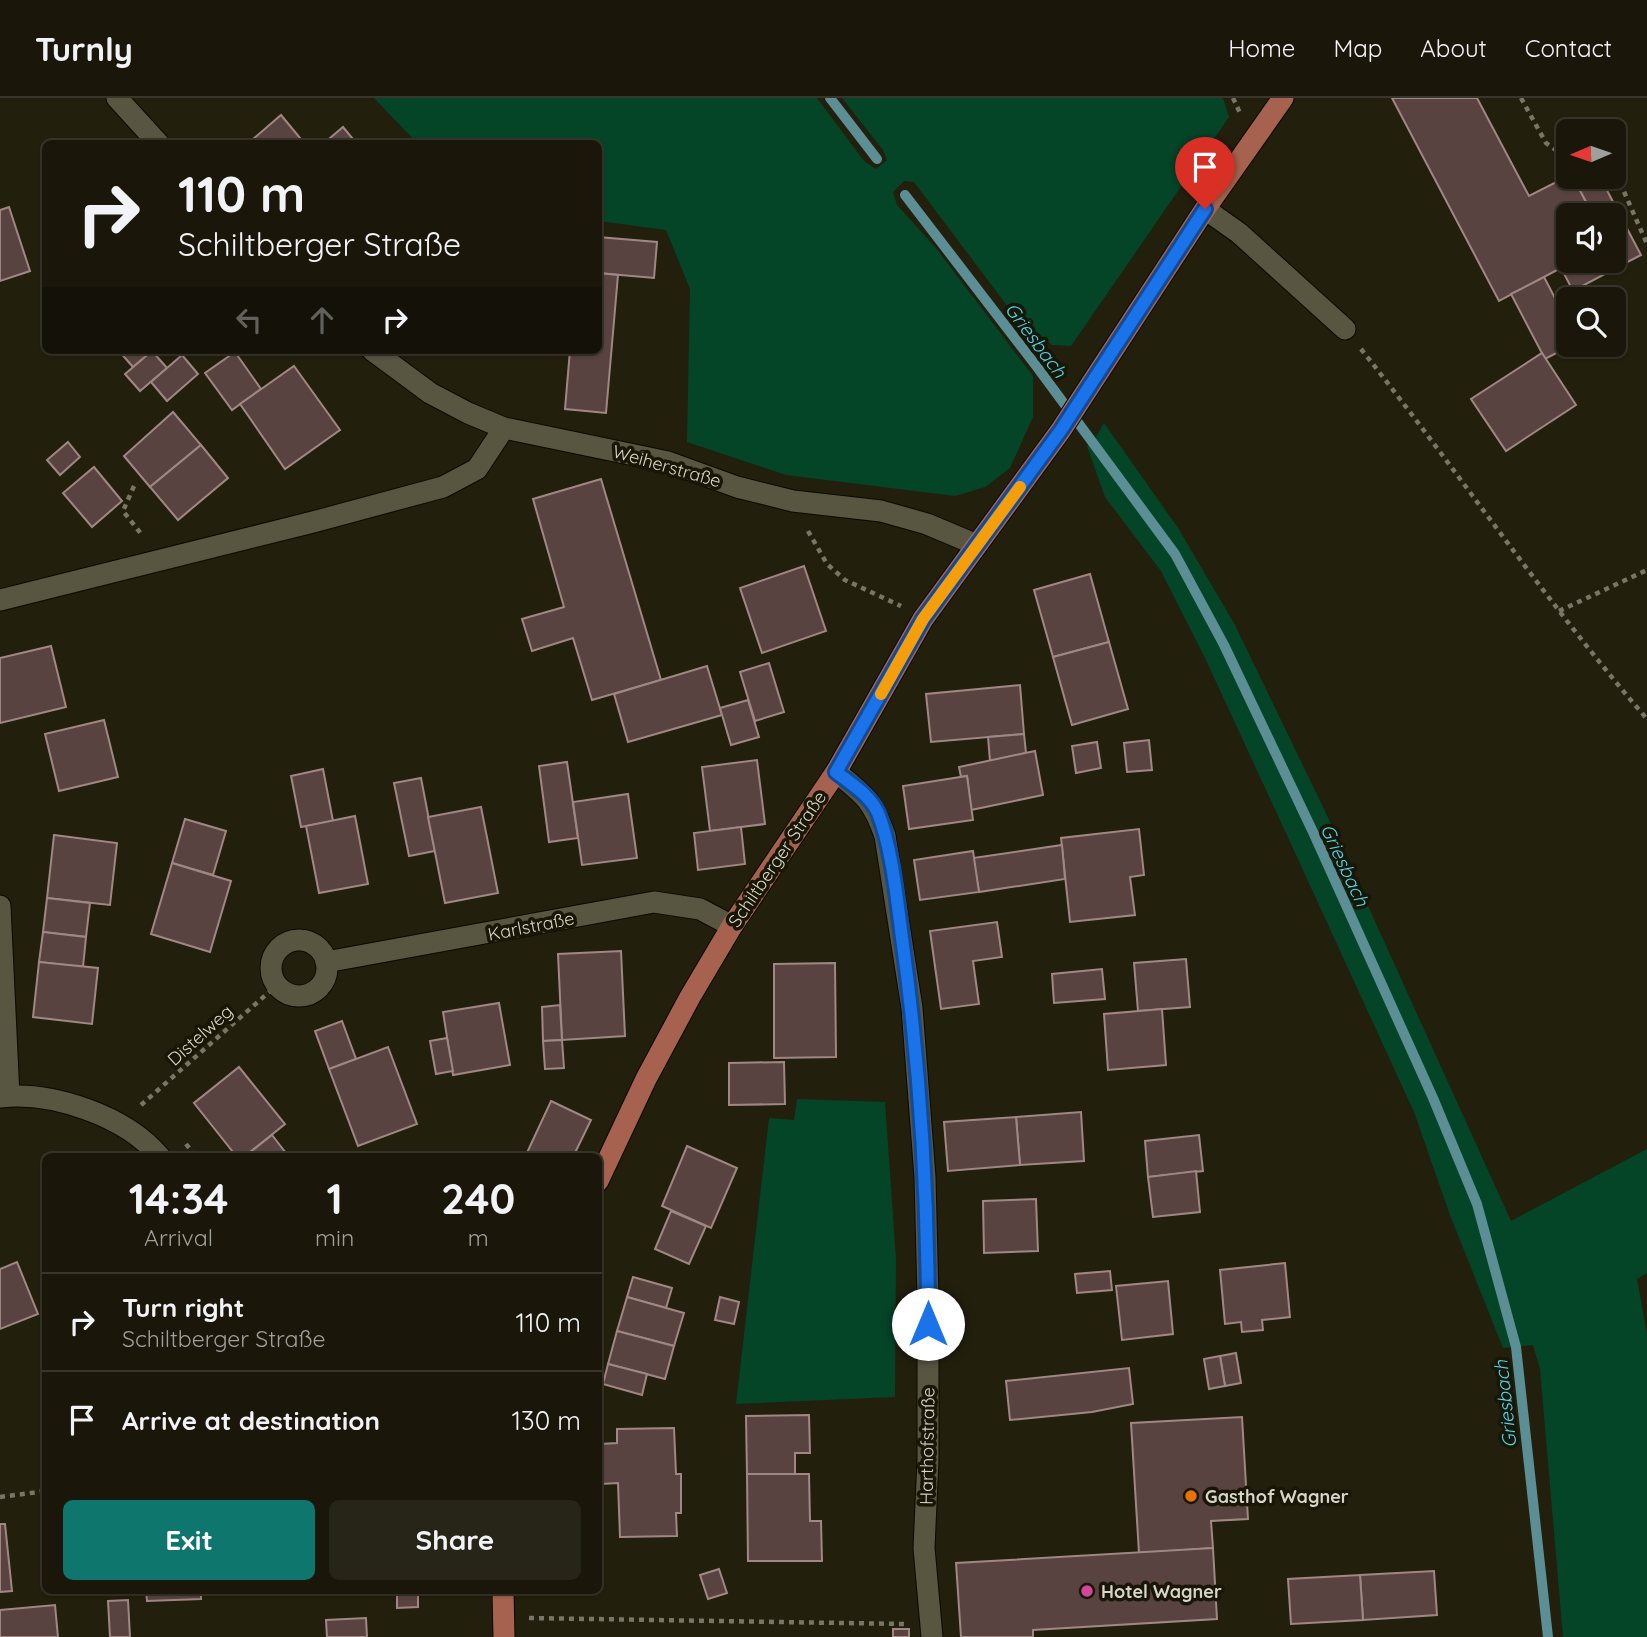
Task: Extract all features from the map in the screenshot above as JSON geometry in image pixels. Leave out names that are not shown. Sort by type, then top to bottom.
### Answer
[{"type":"main road","name":"Schiltberger Straße","points":[[602,1172],[646,1079],[732,926],[836,772],[923,619],[1061,430],[1205,209],[1283,98]]},
{"type":"main road","points":[[503,1594],[504,1627]]},
{"type":"street","points":[[117,98],[155,140]]},
{"type":"street","points":[[1205,209],[1239,233],[1345,329]]},
{"type":"street","name":"Weiherstraße","points":[[377,354],[430,393],[504,428],[668,462],[737,487],[793,501],[881,511],[927,524],[977,545]]},
{"type":"street","points":[[0,600],[443,487],[477,469],[504,428]]},
{"type":"street","name":"Harthofstraße","points":[[836,772],[865,795],[877,810],[886,836],[912,1008],[921,1116],[928,1267],[928,1459],[924,1548],[931,1631]]},
{"type":"street","name":"Karlstraße","points":[[326,962],[654,902],[700,909],[732,926]]},
{"type":"street","points":[[0,906],[5,1097],[44,1099],[81,1107],[120,1124],[157,1153]]},
{"type":"street","points":[[298,940],[313,944],[324,955],[327,972],[324,981],[311,994],[292,996],[277,985],[273,977],[272,961],[289,942],[298,940]]},
{"type":"path","points":[[1233,98],[1237,108]]},
{"type":"path","points":[[1521,98],[1546,143],[1556,150]]},
{"type":"path","points":[[1623,189],[1647,244]]},
{"type":"path","points":[[1345,329],[1426,431],[1559,611],[1647,719]]},
{"type":"path","points":[[134,486],[123,511],[163,560]]},
{"type":"path","points":[[793,501],[827,564],[845,580],[874,592],[923,619]]},
{"type":"path","points":[[1559,611],[1647,569]]},
{"type":"path","name":"Distelweg","points":[[141,1105],[277,985]]},
{"type":"path","points":[[0,1497],[42,1492]]},
{"type":"path","points":[[504,1627],[931,1631]]},
{"type":"green space","points":[[374,98],[817,98],[864,161],[876,169],[887,160],[883,150],[842,98],[1223,98],[1229,117],[1071,346],[1052,345],[1011,311],[914,182],[904,181],[893,192],[897,205],[936,248],[1033,376],[1033,417],[1010,468],[985,487],[955,496],[786,475],[687,442],[690,289],[666,230],[602,221],[602,140],[414,140]]},
{"type":"green space","points":[[1104,423],[1178,528],[1234,623],[1324,809],[1511,1221],[1647,1149],[1647,1273],[1637,1279],[1647,1334],[1647,1637],[1563,1637],[1540,1369],[1533,1345],[1503,1348],[1450,1215],[1414,1112],[1205,658],[1161,571],[1105,497],[1087,446]]},
{"type":"green space","points":[[797,1099],[885,1102],[896,1259],[895,1397],[736,1404],[769,1118],[794,1120]]},
{"type":"building","points":[[1392,98],[1477,98],[1529,196],[1556,182],[1556,189],[1579,189],[1587,203],[1556,203],[1556,271],[1499,301]]},
{"type":"building","points":[[281,115],[302,140],[252,140]]},
{"type":"building","points":[[343,127],[354,140],[328,140]]},
{"type":"building","points":[[1579,189],[1606,189],[1614,203],[1587,203]]},
{"type":"building","points":[[9,207],[30,271],[0,281],[0,210]]},
{"type":"building","points":[[1626,226],[1641,255],[1626,263]]},
{"type":"building","points":[[602,237],[657,242],[654,278],[602,273]]},
{"type":"building","points":[[602,273],[618,275],[606,413],[565,409],[570,354],[602,354]]},
{"type":"building","points":[[1564,273],[1607,273],[1581,287],[1571,287]]},
{"type":"building","points":[[1544,277],[1556,300],[1556,353],[1545,359],[1511,294]]},
{"type":"building","points":[[1542,353],[1576,405],[1506,451],[1471,399]]},
{"type":"building","points":[[122,354],[148,354],[133,367]]},
{"type":"building","points":[[148,354],[155,354],[167,368],[140,391],[125,374]]},
{"type":"building","points":[[232,354],[236,354],[261,389],[232,410],[205,373]]},
{"type":"building","points":[[182,355],[198,374],[167,401],[151,382]]},
{"type":"building","points":[[294,366],[340,430],[285,469],[240,404]]},
{"type":"building","points":[[173,412],[201,445],[150,487],[124,456]]},
{"type":"building","points":[[68,442],[80,457],[60,475],[47,460]]},
{"type":"building","points":[[201,445],[228,478],[178,520],[150,487]]},
{"type":"building","points":[[94,467],[122,501],[92,527],[63,493]]},
{"type":"building","points":[[601,479],[661,680],[592,700],[573,638],[532,651],[522,619],[564,607],[533,499]]},
{"type":"building","points":[[804,566],[826,631],[762,653],[740,588]]},
{"type":"building","points":[[1090,574],[1109,642],[1053,657],[1034,590]]},
{"type":"building","points":[[1109,642],[1128,709],[1072,725],[1053,657]]},
{"type":"building","points":[[51,646],[66,707],[0,723],[0,658]]},
{"type":"building","points":[[769,663],[784,712],[755,721],[740,672]]},
{"type":"building","points":[[707,666],[722,715],[628,742],[614,694]]},
{"type":"building","points":[[1020,685],[1024,734],[931,742],[926,694]]},
{"type":"building","points":[[748,700],[759,737],[731,745],[720,708]]},
{"type":"building","points":[[104,720],[118,777],[59,791],[45,734]]},
{"type":"building","points":[[1024,734],[1026,753],[990,761],[988,737]]},
{"type":"building","points":[[1149,740],[1152,770],[1127,772],[1124,743]]},
{"type":"building","points":[[1097,742],[1101,768],[1076,773],[1072,746]]},
{"type":"building","points":[[1035,751],[1043,795],[971,810],[967,776],[961,777],[959,767]]},
{"type":"building","points":[[757,760],[765,824],[710,831],[702,767]]},
{"type":"building","points":[[567,762],[578,838],[549,842],[539,766]]},
{"type":"building","points":[[323,769],[333,821],[301,827],[291,776]]},
{"type":"building","points":[[967,776],[973,820],[909,829],[903,786]]},
{"type":"building","points":[[421,778],[435,851],[409,856],[394,783]]},
{"type":"building","points":[[628,794],[637,858],[582,865],[573,802]]},
{"type":"building","points":[[481,807],[498,893],[445,903],[428,817]]},
{"type":"building","points":[[355,816],[368,884],[319,893],[306,826]]},
{"type":"building","points":[[185,819],[226,831],[213,875],[172,863]]},
{"type":"building","points":[[741,827],[745,864],[698,870],[694,833]]},
{"type":"building","points":[[1139,829],[1144,875],[1130,877],[1135,915],[1070,922],[1061,838]]},
{"type":"building","points":[[54,835],[117,843],[110,905],[47,898]]},
{"type":"building","points":[[1062,845],[1065,879],[979,892],[973,858]]},
{"type":"building","points":[[973,851],[979,892],[920,900],[914,860]]},
{"type":"building","points":[[172,863],[231,881],[210,952],[151,934]]},
{"type":"building","points":[[47,898],[90,903],[86,937],[43,932]]},
{"type":"building","points":[[997,922],[1002,957],[973,961],[979,1004],[941,1009],[930,931]]},
{"type":"building","points":[[43,932],[86,937],[83,967],[39,962]]},
{"type":"building","points":[[621,951],[625,1036],[562,1040],[558,954]]},
{"type":"building","points":[[1186,959],[1190,1007],[1138,1011],[1134,963]]},
{"type":"building","points":[[39,962],[98,968],[92,1024],[33,1017]]},
{"type":"building","points":[[835,963],[836,1057],[774,1058],[774,964]]},
{"type":"building","points":[[1102,969],[1105,999],[1054,1003],[1052,974]]},
{"type":"building","points":[[499,1003],[510,1065],[453,1075],[443,1012]]},
{"type":"building","points":[[560,1005],[562,1040],[543,1041],[542,1007]]},
{"type":"building","points":[[1162,1009],[1166,1065],[1108,1070],[1104,1014]]},
{"type":"building","points":[[342,1021],[356,1059],[329,1069],[315,1031]]},
{"type":"building","points":[[447,1038],[453,1071],[436,1074],[430,1041]]},
{"type":"building","points":[[562,1040],[564,1068],[545,1069],[543,1041]]},
{"type":"building","points":[[388,1047],[417,1124],[358,1146],[329,1069]]},
{"type":"building","points":[[784,1062],[785,1104],[729,1105],[729,1063]]},
{"type":"building","points":[[239,1067],[285,1124],[249,1153],[234,1153],[194,1103]]},
{"type":"building","points":[[551,1101],[591,1120],[575,1153],[527,1153]]},
{"type":"building","points":[[1081,1112],[1084,1161],[1020,1165],[1016,1117]]},
{"type":"building","points":[[1016,1117],[1020,1165],[948,1171],[944,1122]]},
{"type":"building","points":[[272,1135],[286,1153],[249,1153]]},
{"type":"building","points":[[1199,1135],[1203,1171],[1148,1177],[1145,1141]]},
{"type":"building","points":[[687,1146],[737,1168],[711,1228],[662,1206]]},
{"type":"building","points":[[1196,1171],[1200,1212],[1153,1217],[1148,1177]]},
{"type":"building","points":[[1036,1199],[1038,1251],[984,1253],[983,1201]]},
{"type":"building","points":[[671,1211],[706,1226],[689,1264],[655,1249]]},
{"type":"building","points":[[17,1262],[38,1314],[0,1329],[0,1269]]},
{"type":"building","points":[[1285,1263],[1290,1317],[1262,1320],[1263,1330],[1242,1332],[1241,1322],[1225,1324],[1220,1270]]},
{"type":"building","points":[[1110,1271],[1112,1290],[1077,1293],[1075,1274]]},
{"type":"building","points":[[633,1277],[672,1288],[666,1308],[627,1297]]},
{"type":"building","points":[[1168,1281],[1173,1334],[1122,1340],[1116,1286]]},
{"type":"building","points":[[627,1297],[684,1313],[674,1346],[617,1331]]},
{"type":"building","points":[[720,1297],[739,1302],[734,1324],[715,1320]]},
{"type":"building","points":[[617,1331],[674,1346],[665,1379],[608,1364]]},
{"type":"building","points":[[1236,1353],[1241,1383],[1225,1386],[1220,1356]]},
{"type":"building","points":[[1220,1356],[1225,1386],[1209,1389],[1204,1359]]},
{"type":"building","points":[[608,1364],[647,1374],[642,1395],[603,1384]]},
{"type":"building","points":[[1129,1368],[1133,1404],[1092,1412],[1010,1420],[1006,1381]]},
{"type":"building","points":[[809,1415],[810,1453],[795,1453],[795,1474],[747,1474],[746,1416]]},
{"type":"building","name":"Gasthof Wagner","points":[[1242,1417],[1248,1519],[1211,1521],[1213,1548],[1139,1553],[1131,1423]]},
{"type":"building","points":[[674,1428],[676,1474],[681,1474],[681,1513],[676,1513],[677,1536],[620,1537],[618,1483],[602,1484],[602,1444],[617,1443],[617,1429]]},
{"type":"building","points":[[747,1474],[809,1474],[810,1521],[821,1521],[822,1561],[748,1561]]},
{"type":"building","points":[[0,1524],[5,1524],[12,1591],[0,1592]]},
{"type":"building","name":"Hotel Wagner","points":[[1213,1548],[1217,1619],[1033,1630],[1033,1637],[961,1637],[956,1563]]},
{"type":"building","points":[[719,1569],[727,1593],[708,1599],[700,1575]]},
{"type":"building","points":[[1434,1571],[1437,1615],[1363,1620],[1360,1575]]},
{"type":"building","points":[[1360,1575],[1363,1620],[1291,1624],[1288,1579]]},
{"type":"building","points":[[146,1594],[201,1594],[201,1599],[147,1601]]},
{"type":"building","points":[[397,1594],[418,1594],[418,1607],[397,1608]]},
{"type":"building","points":[[128,1600],[130,1637],[110,1637],[108,1601]]},
{"type":"building","points":[[55,1605],[58,1637],[0,1637],[0,1610]]},
{"type":"building","points":[[366,1618],[367,1637],[327,1637],[326,1620]]},
{"type":"building","points":[[893,1629],[909,1629],[909,1637],[893,1637]]},
{"type":"waterway","name":"Griesbach","points":[[830,98],[877,159]]},
{"type":"waterway","name":"Griesbach","points":[[905,195],[1037,367],[1175,554],[1224,645],[1313,832],[1433,1098],[1477,1204],[1516,1347],[1548,1637]]},
{"type":"slow traffic","points":[[881,694],[923,619],[1020,487]]},
{"type":"place","name":"Gasthof Wagner","points":[[1191,1496]]},
{"type":"place","name":"Hotel Wagner","points":[[1087,1591]]},
{"type":"route","points":[[928,1324],[925,1177],[912,1008],[886,836],[877,810],[865,795],[836,772],[923,619],[1061,430],[1205,209]]}]
